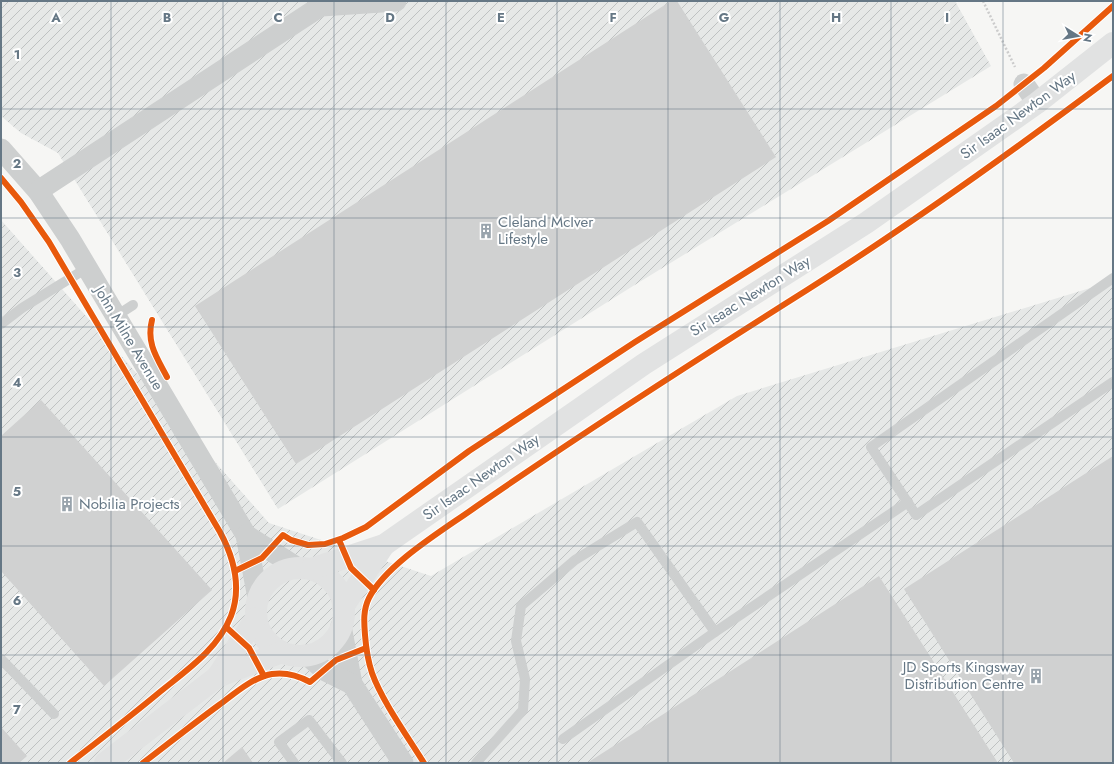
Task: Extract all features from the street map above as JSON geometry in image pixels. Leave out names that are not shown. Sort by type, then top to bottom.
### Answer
[{"type":"highway","name":"Sir Isaac Newton Way","points":[[305,568],[384,545],[644,364],[866,223],[1037,103],[1113,43]]},
{"type":"highway","name":"Sir Isaac Newton Way","points":[[342,617],[384,545]]},
{"type":"highway","points":[[217,677],[257,608],[264,586],[273,576],[285,570],[305,568],[323,574],[333,583],[340,595],[342,617],[336,636],[328,645],[307,655],[294,655],[282,652],[270,644],[261,632],[257,608]]},
{"type":"highway","points":[[105,763],[217,677],[282,652]]},
{"type":"street","points":[[38,191],[321,6],[396,1]]},
{"type":"street","points":[[1024,84],[1037,103]]},
{"type":"street","name":"John Milne Avenue","points":[[1,149],[38,191],[51,209],[87,268],[124,311],[246,535],[257,608]]},
{"type":"street","name":"John Milne Avenue","points":[[246,535],[305,568]]},
{"type":"street","points":[[342,617],[352,684],[402,763]]},
{"type":"street","points":[[307,655],[324,670],[352,684]]},
{"type":"lane","points":[[1,324],[22,308],[87,268]]},
{"type":"lane","points":[[1113,278],[871,447],[916,515],[1113,382]]},
{"type":"lane","points":[[563,739],[715,632],[908,502]]},
{"type":"lane","points":[[476,763],[523,710],[525,679],[516,641],[520,606],[575,560],[636,522],[715,632]]},
{"type":"lane","points":[[1,659],[54,714]]},
{"type":"lane","points":[[294,763],[279,742],[309,720],[342,763]]},
{"type":"path","points":[[983,1],[1024,84]]},
{"type":"shaded area","points":[[1,1],[955,1],[991,66],[633,286],[278,509],[58,153],[21,133],[1,116]]},
{"type":"shaded area","points":[[1,220],[269,523],[431,576],[737,396],[1113,281],[1113,763],[1,763]]},
{"type":"building","name":"Cleland McIver Lifestyle","points":[[671,1],[677,1],[776,157],[296,464],[195,306]]},
{"type":"building","name":"Nobilia Projects","points":[[41,400],[212,590],[104,686],[1,571],[1,436]]},
{"type":"building","name":"JD Sports Kingsway Distribution Centre","points":[[1113,456],[1113,763],[1014,763],[904,589]]},
{"type":"building","points":[[879,576],[998,763],[587,763]]},
{"type":"building","points":[[1,727],[27,756],[19,763],[1,763]]},
{"type":"building","points":[[242,747],[253,763],[223,763]]},
{"type":"cycle path","points":[[235,571],[262,558],[283,535],[291,540],[308,545],[325,544],[343,538],[366,527],[469,451],[635,342],[828,221],[996,106],[1044,68],[1113,6]]},
{"type":"cycle path","points":[[424,763],[376,684],[367,654],[364,625],[366,607],[369,598],[377,585],[389,572],[434,536],[559,450],[924,213],[1038,132],[1113,76]]},
{"type":"cycle path","points":[[1,178],[21,202],[49,242],[220,532],[233,562],[235,573],[236,594],[231,616],[225,628],[210,649],[181,675],[70,763]]},
{"type":"cycle path","points":[[152,320],[150,336],[151,343],[156,357],[167,377]]},
{"type":"cycle path","points":[[339,540],[351,568],[374,590]]},
{"type":"cycle path","points":[[226,627],[249,648],[264,676]]},
{"type":"cycle path","points":[[143,763],[251,682],[272,674],[297,676],[310,682],[336,660],[366,648]]},
{"type":"place","name":"Cleland McIver Lifestyle","points":[[486,231]]},
{"type":"place","name":"Nobilia Projects","points":[[67,504]]},
{"type":"place","name":"JD Sports Kingsway Distribution Centre","points":[[1036,676]]}]
